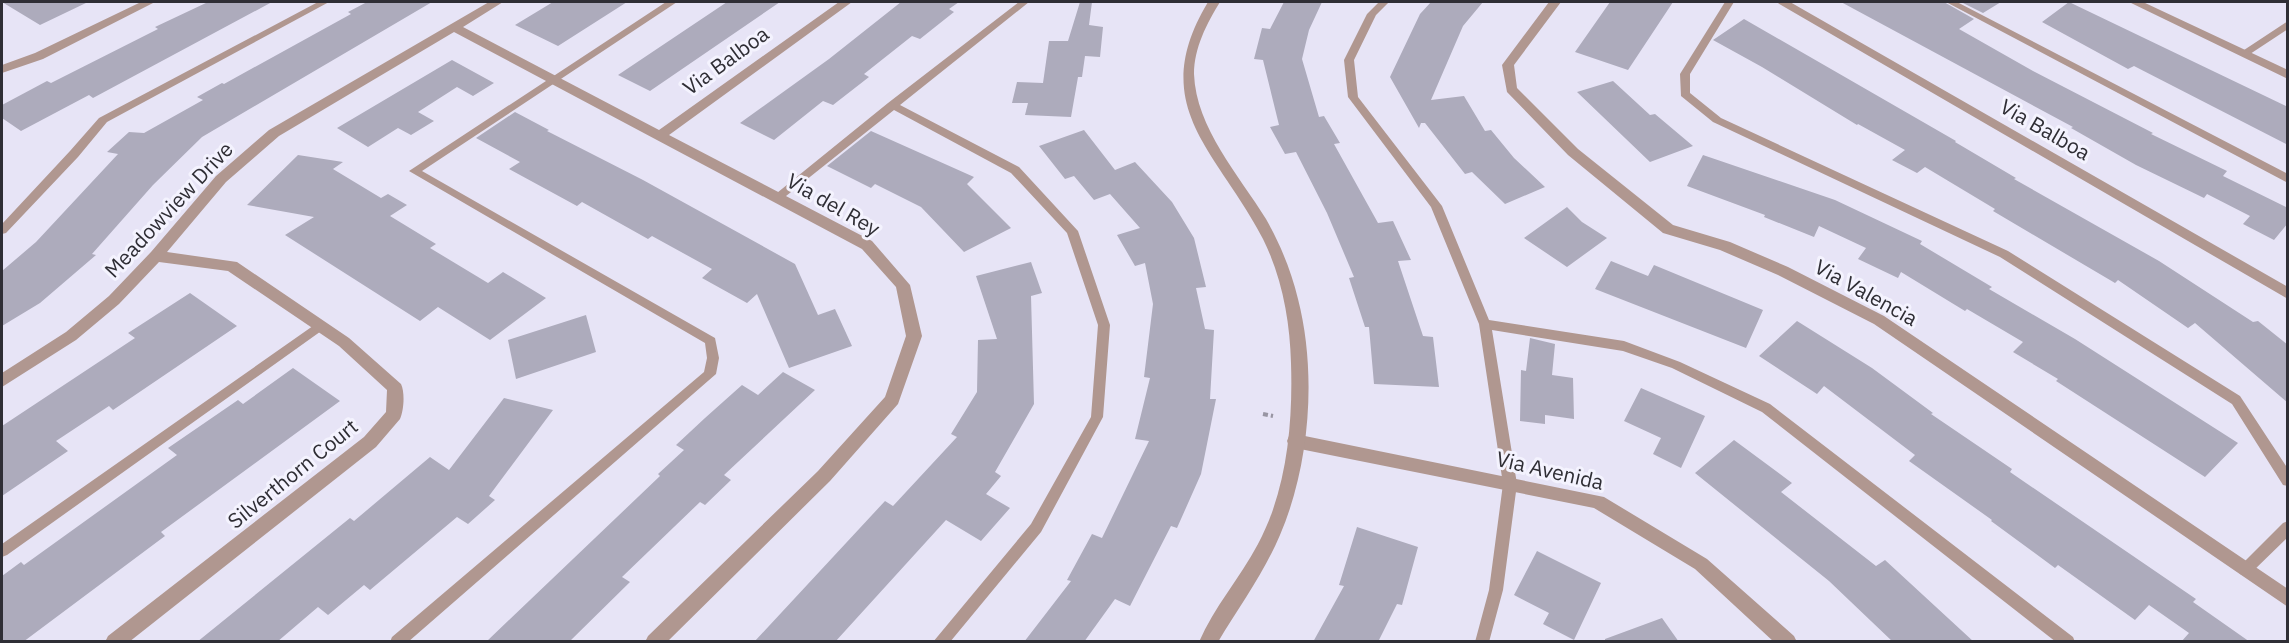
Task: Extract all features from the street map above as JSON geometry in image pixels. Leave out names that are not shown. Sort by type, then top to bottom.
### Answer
[{"type":"street","points":[[2,69],[39,56],[149,2]]},
{"type":"street","name":"Meadowview Drive","points":[[2,381],[71,336],[114,300],[156,256],[221,179],[274,133],[497,2]]},
{"type":"street","name":"Via Balboa","points":[[661,135],[846,2]]},
{"type":"street","points":[[1208,642],[1272,535],[1287,490],[1295,441],[1299,374],[1293,307],[1270,239],[1234,184],[1194,109],[1188,74],[1198,30],[1214,2]]},
{"type":"street","name":"Via Valencia","points":[[1555,2],[1508,65],[1510,89],[1573,152],[1668,229],[1744,254],[1783,271],[1879,320],[2288,599]]},
{"type":"street","name":"Via Balboa","points":[[1782,2],[2288,294]]},
{"type":"street","points":[[2135,2],[2288,75]]},
{"type":"street","name":"Via del Rey","points":[[453,27],[867,245],[903,285],[914,336],[892,400],[824,476],[654,642]]},
{"type":"street","name":"Silverthorn Court","points":[[114,642],[370,442],[394,414],[395,388],[344,342],[232,266],[156,256]]},
{"type":"street","name":"Via Avenida","points":[[1295,441],[1598,502],[1701,564],[1788,642]]},
{"type":"lane","points":[[2,230],[103,120],[324,2]]},
{"type":"lane","points":[[397,642],[710,374],[713,358],[711,341],[414,171],[552,78],[672,2]]},
{"type":"lane","points":[[777,197],[1024,2]]},
{"type":"lane","points":[[1384,2],[1372,14],[1349,60],[1353,97],[1436,206],[1485,324],[1510,484],[1496,590],[1482,642]]},
{"type":"lane","points":[[1729,2],[1685,74],[1685,94],[1717,120],[2004,254],[2236,400],[2288,481]]},
{"type":"lane","points":[[1951,2],[2288,179]]},
{"type":"lane","points":[[2244,54],[2288,24]]},
{"type":"lane","points":[[892,105],[1015,170],[1072,231],[1104,326],[1097,417],[1036,528],[940,642]]},
{"type":"lane","points":[[1485,324],[1624,346],[1676,364],[1766,408],[2068,642]]},
{"type":"lane","points":[[2,551],[320,326]]},
{"type":"lane","points":[[2245,570],[2288,527]]},
{"type":"path","points":[[1263,414],[1273,416]]},
{"type":"building","points":[[2,2],[88,2],[40,25]]},
{"type":"building","points":[[208,2],[272,2],[93,98],[89,95],[21,131],[2,118],[2,105],[47,81],[51,83],[158,29],[155,27]]},
{"type":"building","points":[[367,2],[432,2],[202,137],[153,185],[92,254],[96,255],[40,303],[2,326],[2,271],[36,242],[118,154],[107,152],[129,132],[144,133],[203,100],[197,97],[351,14],[348,12]]},
{"type":"building","points":[[553,2],[627,2],[558,46],[515,25]]},
{"type":"building","points":[[727,2],[780,2],[650,91],[618,75]]},
{"type":"building","points":[[901,2],[959,2],[949,9],[954,12],[920,39],[912,36],[864,74],[869,77],[833,105],[823,101],[774,140],[740,123],[829,59]]},
{"type":"building","points":[[1080,2],[1092,2],[1089,25],[1103,27],[1100,57],[1085,56],[1082,77],[1078,77],[1071,117],[1025,115],[1028,103],[1012,103],[1017,82],[1043,83],[1049,41],[1068,41]]},
{"type":"building","points":[[1284,2],[1322,2],[1309,30],[1302,59],[1319,117],[1324,116],[1340,143],[1334,144],[1378,223],[1393,221],[1411,260],[1398,261],[1423,336],[1433,337],[1439,387],[1374,384],[1369,327],[1365,327],[1349,278],[1354,277],[1327,213],[1296,152],[1285,154],[1270,127],[1279,125],[1263,60],[1254,59],[1262,28],[1270,29]]},
{"type":"building","points":[[1431,2],[1483,2],[1463,26],[1431,100],[1464,96],[1485,131],[1491,130],[1514,158],[1545,187],[1505,204],[1472,172],[1465,174],[1425,123],[1421,123],[1419,128],[1390,77],[1420,14]]},
{"type":"building","points":[[1610,2],[1673,2],[1628,70],[1575,52]]},
{"type":"building","points":[[1841,2],[1944,2],[1974,19],[1959,29],[2033,71],[2153,133],[2151,134],[2227,171],[2223,176],[2288,208],[2288,223],[2274,240],[2243,224],[2250,216],[2207,194],[2204,198],[2136,165],[2071,128],[2073,127]]},
{"type":"building","points":[[1961,2],[2001,2],[1983,13]]},
{"type":"building","points":[[2069,2],[2288,107],[2288,145],[2134,66],[2128,69],[2042,22]]},
{"type":"building","points":[[1744,19],[1956,141],[2016,178],[2014,179],[2159,261],[2253,322],[2258,321],[2288,345],[2288,403],[2195,323],[2188,328],[2118,280],[2115,283],[1993,211],[1995,209],[1925,167],[1917,173],[1892,160],[1905,150],[1857,125],[1713,40]]},
{"type":"building","points":[[452,60],[494,83],[473,96],[457,87],[418,112],[434,121],[411,135],[398,128],[368,147],[337,128]]},
{"type":"building","points":[[1613,81],[1650,115],[1655,114],[1693,146],[1650,162],[1577,92]]},
{"type":"building","points":[[515,112],[795,264],[818,315],[835,309],[852,346],[789,368],[757,294],[747,303],[702,278],[712,269],[652,236],[648,239],[582,202],[577,206],[509,169],[520,162],[476,138]]},
{"type":"building","points":[[1084,130],[1115,170],[1135,162],[1172,202],[1194,238],[1206,287],[1196,288],[1205,329],[1214,330],[1210,399],[1216,399],[1201,474],[1177,528],[1171,526],[1130,606],[1115,599],[1084,642],[1024,642],[1071,581],[1067,580],[1092,534],[1102,538],[1149,441],[1135,439],[1150,378],[1144,377],[1153,304],[1145,263],[1135,266],[1117,235],[1140,228],[1110,194],[1094,200],[1074,176],[1065,179],[1039,146]]},
{"type":"building","points":[[871,131],[974,177],[967,184],[1011,228],[964,252],[921,207],[875,184],[871,188],[827,166]]},
{"type":"building","points":[[298,155],[343,162],[333,169],[381,198],[388,194],[407,205],[390,216],[436,244],[430,248],[488,283],[503,272],[546,298],[490,340],[438,307],[420,321],[285,235],[314,217],[247,205]]},
{"type":"building","points":[[1703,155],[1835,200],[1922,241],[1920,244],[1992,287],[1989,289],[2075,339],[2238,443],[2205,477],[2056,381],[2058,379],[2013,352],[2023,342],[1967,309],[1965,311],[1901,272],[1898,278],[1858,259],[1866,248],[1819,226],[1814,237],[1764,217],[1765,215],[1687,186]]},
{"type":"building","points":[[1567,207],[1582,222],[1607,238],[1567,267],[1524,238]]},
{"type":"building","points":[[1611,261],[1648,276],[1654,265],[1763,310],[1746,348],[1595,289]]},
{"type":"building","points":[[1031,262],[1042,293],[1031,296],[1034,404],[995,472],[1001,476],[986,494],[1010,508],[981,541],[946,520],[835,642],[754,642],[885,501],[893,506],[957,437],[951,434],[977,392],[978,340],[997,339],[976,276]]},
{"type":"building","points":[[190,293],[237,326],[113,410],[109,406],[56,441],[68,451],[2,496],[2,426],[135,338],[128,333]]},
{"type":"building","points":[[586,315],[596,352],[516,379],[508,340]]},
{"type":"building","points":[[1797,321],[1872,368],[1933,413],[1931,414],[2012,469],[2010,472],[2196,599],[2193,602],[2250,642],[2181,642],[2189,633],[2149,605],[2135,620],[2058,565],[2055,568],[1909,461],[1915,455],[1824,386],[1817,394],[1759,356]]},
{"type":"building","points":[[1530,338],[1555,344],[1552,375],[1573,378],[1574,419],[1545,415],[1545,424],[1520,421],[1521,370],[1526,371]]},
{"type":"building","points":[[293,368],[340,401],[161,532],[165,536],[23,642],[2,642],[2,576],[21,562],[24,565],[177,455],[168,448],[238,400],[243,404]]},
{"type":"building","points":[[783,372],[815,390],[724,475],[731,480],[705,505],[700,502],[622,577],[630,582],[569,642],[486,642],[660,476],[658,474],[684,450],[676,445],[705,418],[742,385],[758,395]]},
{"type":"building","points":[[1641,388],[1705,416],[1681,468],[1653,454],[1661,438],[1624,421]]},
{"type":"building","points":[[504,398],[553,410],[489,496],[495,500],[468,524],[457,517],[370,590],[364,585],[328,615],[318,607],[277,642],[197,642],[350,518],[354,521],[430,457],[449,470]]},
{"type":"building","points":[[1734,440],[1792,483],[1781,492],[1876,566],[1885,560],[1974,642],[1893,642],[1829,581],[1695,473]]},
{"type":"building","points":[[1357,527],[1418,547],[1402,605],[1397,604],[1378,642],[1313,642],[1344,586],[1339,585]]},
{"type":"building","points":[[1537,551],[1601,583],[1574,640],[1543,624],[1549,613],[1514,595]]},
{"type":"building","points":[[1662,618],[1679,642],[1605,642],[1605,639]]}]
